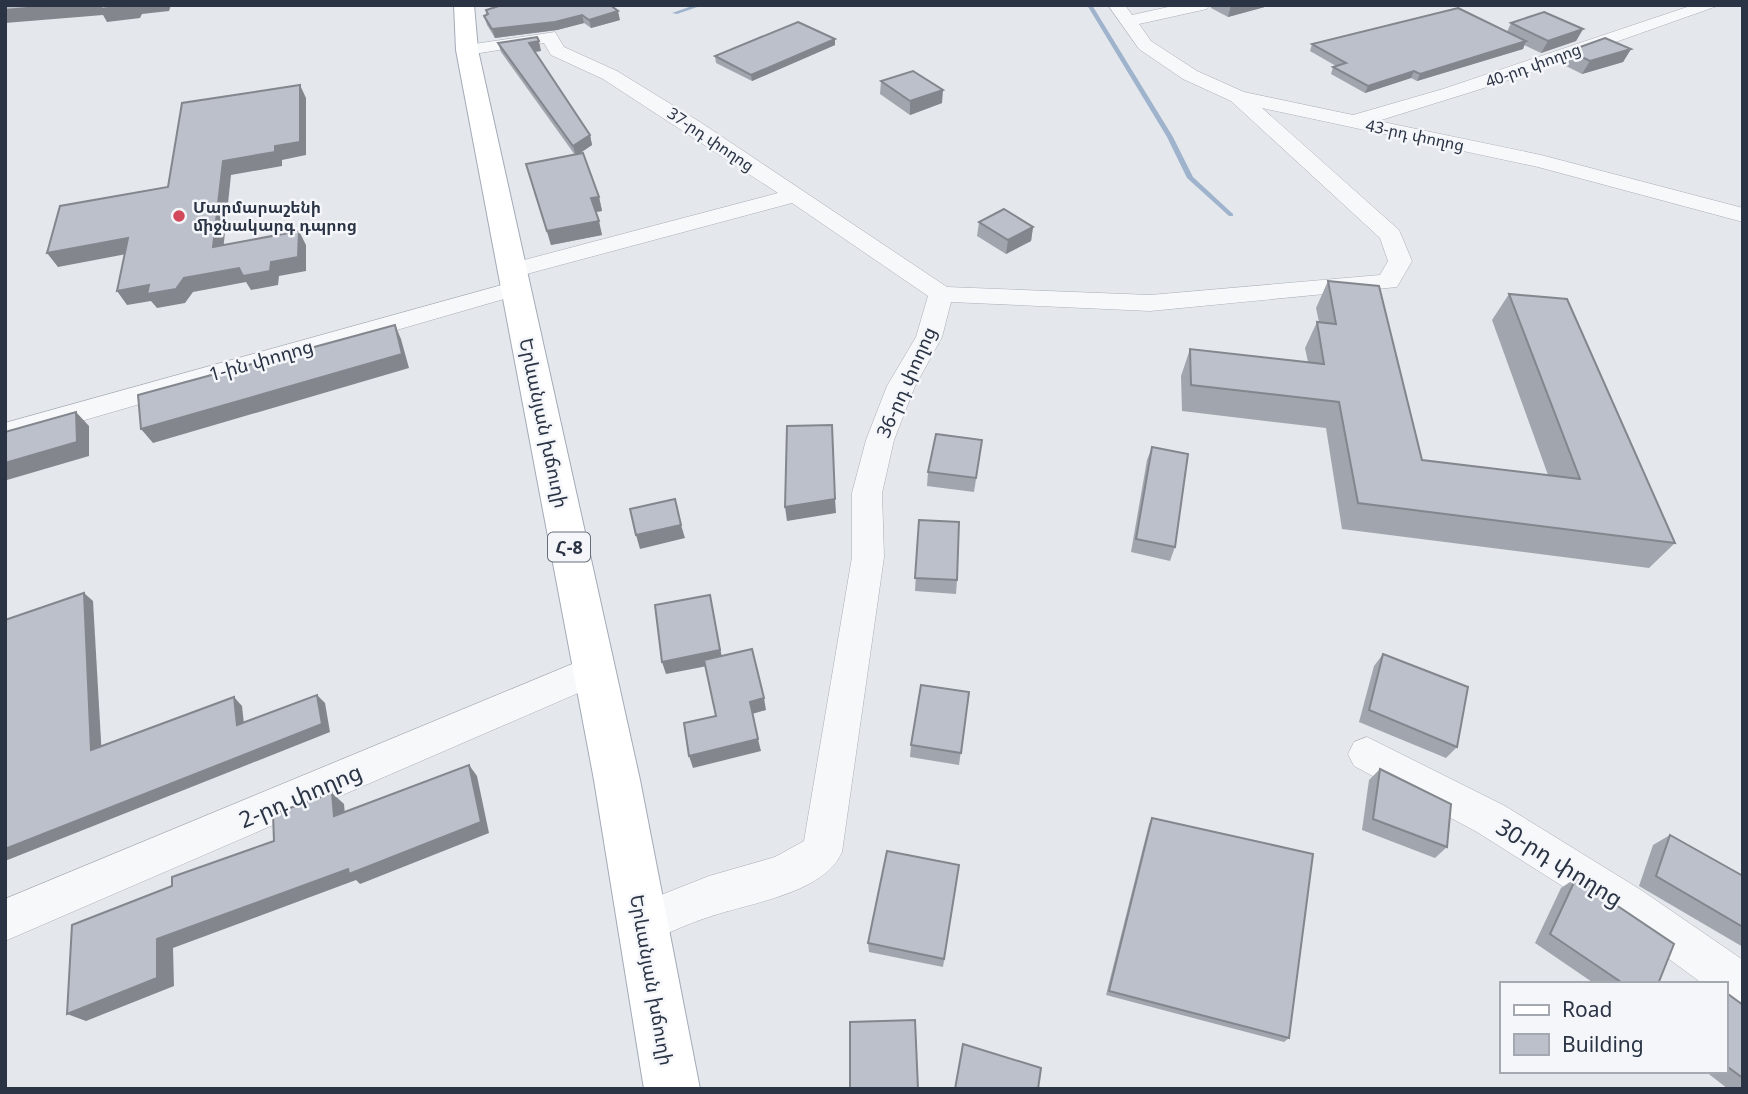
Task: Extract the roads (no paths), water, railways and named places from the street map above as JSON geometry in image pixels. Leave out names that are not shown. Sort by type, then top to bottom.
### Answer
[{"type":"main road","name":"Երևանյան խճուղի","points":[[464,5],[467,50],[594,670],[672,1089]]},
{"type":"street","points":[[1122,13],[1201,5]]},
{"type":"street","name":"40-րդ փողոց","points":[[1353,121],[1431,102],[1627,30],[1712,5]]},
{"type":"street","name":"43-րդ փողոց","points":[[1122,13],[1145,45],[1190,75],[1238,97],[1541,161],[1738,210]]},
{"type":"street","name":"37-րդ փողոց","points":[[467,50],[527,43],[549,36],[557,51],[633,89],[941,294]]},
{"type":"street","points":[[941,294],[1150,303],[1388,282],[1400,261],[1391,235],[1238,97]]},
{"type":"street","name":"1-ին փողոց","points":[[5,433],[794,196]]},
{"type":"street","name":"36-րդ փողոց","points":[[642,923],[709,896],[783,875],[822,852],[868,557],[867,493],[880,440],[901,387],[929,337],[941,294]]},
{"type":"street","name":"2-րդ փողոց","points":[[5,920],[594,670]]},
{"type":"street","name":"30-րդ փողոց","points":[[1367,754],[1491,819],[1627,904],[1743,986]]},
{"type":"waterway","points":[[675,13],[701,5]]},
{"type":"waterway","points":[[1089,5],[1170,137],[1190,178],[1231,215]]},
{"type":"place","name":"Մարմարաշենի միջնակարգ դպրոց","points":[[179,216]]}]
